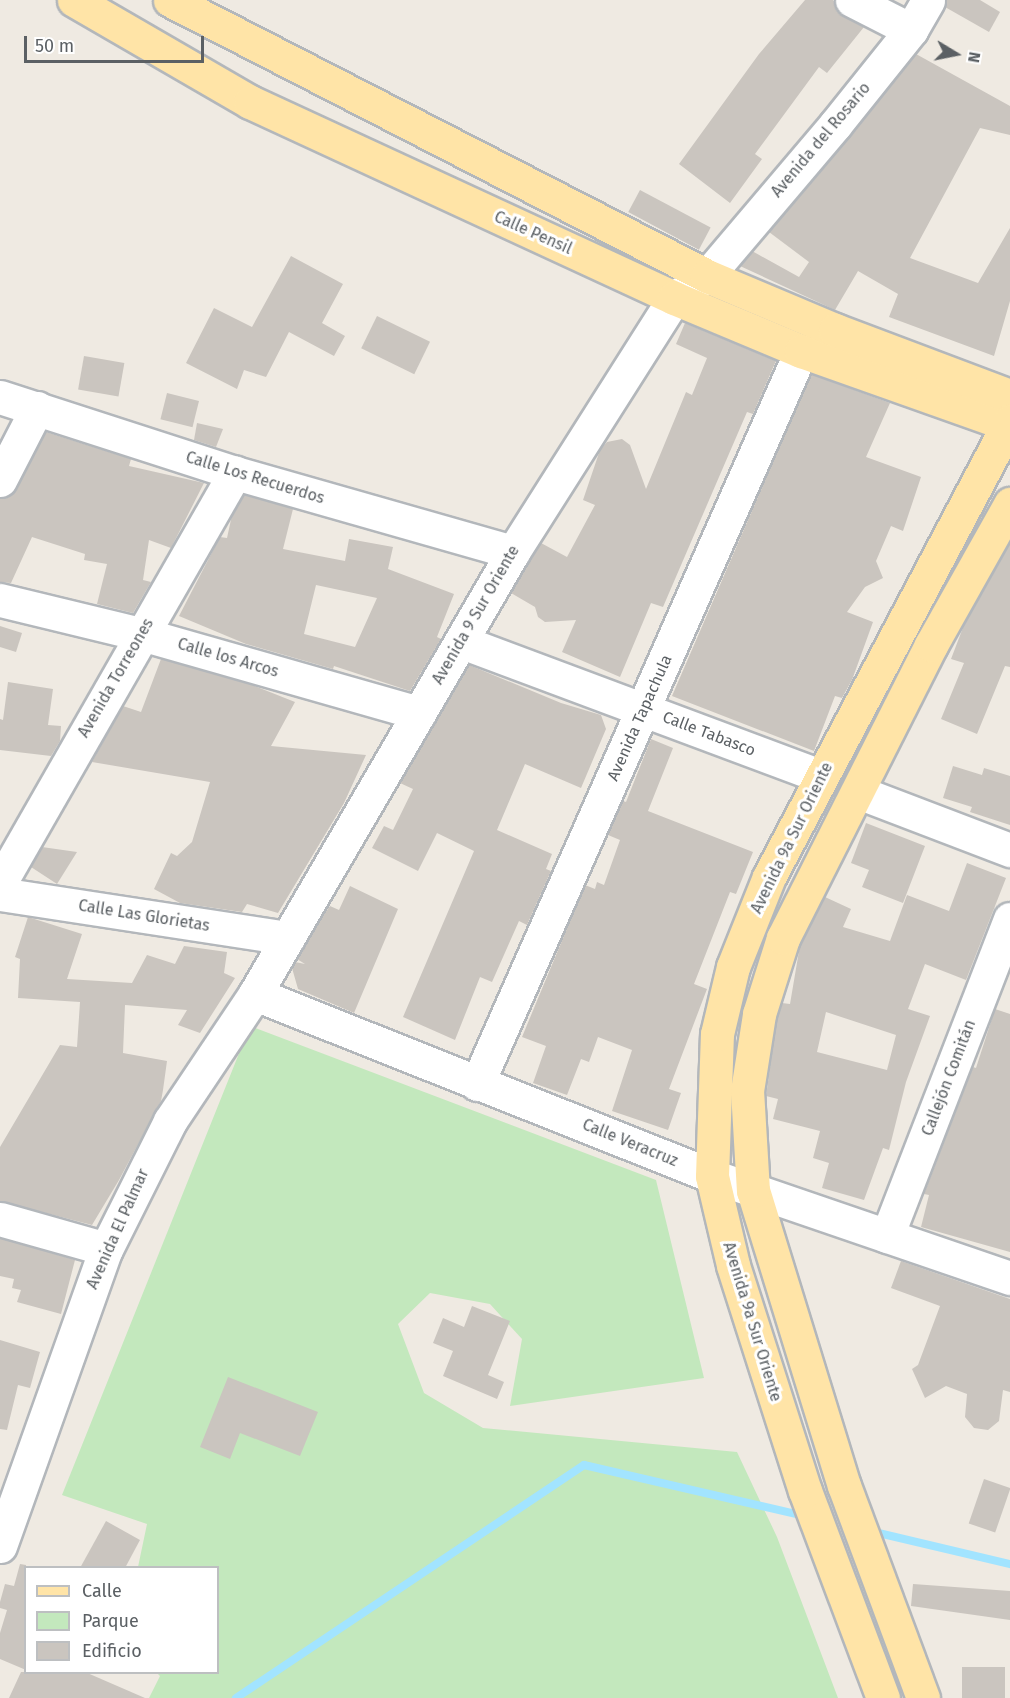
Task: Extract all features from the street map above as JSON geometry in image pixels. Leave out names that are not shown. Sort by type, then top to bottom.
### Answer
[{"type":"main road","name":"Calle Pensil","points":[[74,0],[250,102],[674,298],[801,351],[1009,417]]},
{"type":"main road","points":[[170,0],[707,276],[835,330],[1009,417]]},
{"type":"main road","name":"Avenida 9a Sur Oriente","points":[[883,1698],[805,1491],[733,1264],[712,1176],[717,1034],[733,967],[769,877],[1009,417]]},
{"type":"main road","points":[[923,1698],[844,1486],[753,1191],[747,1091],[759,1014],[783,938],[931,645],[1010,504]]},
{"type":"street","points":[[852,0],[910,30]]},
{"type":"street","name":"Avenida del Rosario","points":[[674,298],[707,276],[910,30],[928,0]]},
{"type":"street","name":"Avenida 9 Sur Oriente","points":[[288,938],[513,552],[674,298]]},
{"type":"street","name":"Avenida Tapachula","points":[[477,1084],[801,351]]},
{"type":"street","name":"Calle Los Recuerdos","points":[[0,397],[235,473],[513,552]]},
{"type":"street","points":[[0,480],[37,408]]},
{"type":"street","name":"Avenida Torreones","points":[[0,883],[235,473]]},
{"type":"street","name":"Calle los Arcos","points":[[0,600],[141,634],[419,713]]},
{"type":"street","name":"Calle Tabasco","points":[[462,642],[821,776]]},
{"type":"street","points":[[858,792],[1010,850]]},
{"type":"street","name":"Calle Las Glorietas","points":[[0,894],[288,938]]},
{"type":"street","name":"Callejón Comitán","points":[[887,1236],[1010,920]]},
{"type":"street","name":"Avenida El Palmar","points":[[0,1546],[106,1250],[170,1121],[255,994],[288,938]]},
{"type":"street","name":"Calle Veracruz","points":[[255,994],[712,1176],[1010,1278]]},
{"type":"street","points":[[0,1219],[106,1250]]},
{"type":"green space","points":[[250,1026],[656,1180],[704,1378],[510,1406],[522,1339],[490,1304],[430,1293],[398,1324],[424,1393],[483,1428],[737,1452],[777,1537],[838,1698],[149,1698],[160,1676],[158,1674],[219,1674],[219,1566],[138,1566],[147,1524],[62,1495]]},
{"type":"building","points":[[805,0],[833,0],[843,16],[864,27],[827,73],[819,67],[755,154],[762,159],[730,203],[679,164],[759,54]]},
{"type":"building","points":[[947,0],[980,0],[1000,12],[989,32],[945,7]]},
{"type":"building","points":[[916,54],[1010,106],[1010,135],[980,128],[910,258],[978,283],[1010,228],[1010,301],[994,356],[889,317],[898,294],[858,271],[835,310],[740,266],[752,251],[799,277],[809,262],[769,232]]},
{"type":"building","points":[[640,190],[711,228],[699,250],[628,212]]},
{"type":"building","points":[[291,256],[343,284],[322,323],[345,336],[334,356],[289,332],[266,377],[244,370],[237,389],[186,363],[214,308],[252,327]]},
{"type":"building","points":[[377,316],[430,342],[414,374],[361,348]]},
{"type":"building","points":[[685,323],[776,361],[753,414],[747,412],[663,607],[651,603],[620,677],[562,652],[576,620],[545,622],[538,617],[535,607],[511,593],[541,543],[567,557],[595,505],[583,500],[600,450],[607,442],[622,439],[630,445],[646,489],[686,392],[692,395],[707,358],[676,344]]},
{"type":"building","points":[[84,356],[124,363],[118,397],[78,389]]},
{"type":"building","points":[[811,374],[890,403],[866,457],[921,477],[903,531],[891,526],[876,561],[883,578],[865,587],[847,612],[873,622],[852,680],[842,698],[835,696],[814,751],[672,696]]},
{"type":"building","points":[[167,393],[199,401],[192,427],[160,419]]},
{"type":"building","points":[[197,423],[223,429],[216,447],[194,440]]},
{"type":"building","points":[[46,432],[131,459],[129,466],[204,483],[171,548],[149,540],[143,580],[151,582],[133,613],[97,604],[107,564],[84,560],[85,554],[32,537],[11,583],[0,582],[0,499],[17,489]]},
{"type":"building","points":[[244,495],[293,509],[283,549],[345,561],[349,539],[393,547],[388,569],[454,594],[437,637],[441,639],[410,691],[334,666],[333,669],[246,644],[179,616],[220,537],[227,538],[232,515]],"holes":[[[316,585],[377,598],[355,647],[304,634]]]},
{"type":"building","points":[[1010,542],[1010,667],[1005,666],[977,734],[941,719],[964,663],[951,659],[964,625]]},
{"type":"building","points":[[0,626],[22,633],[16,652],[0,647]]},
{"type":"building","points":[[161,659],[252,685],[295,702],[271,746],[366,755],[344,803],[278,913],[247,904],[242,912],[180,903],[154,889],[171,853],[177,856],[192,842],[210,782],[92,762],[123,706],[141,712]]},
{"type":"building","points":[[469,665],[561,703],[601,715],[606,729],[581,788],[525,764],[497,830],[552,854],[546,869],[551,871],[527,925],[519,921],[492,982],[480,977],[455,1040],[403,1017],[474,851],[437,833],[418,871],[372,848],[384,826],[393,830],[413,789],[400,783]]},
{"type":"building","points":[[8,682],[53,689],[48,725],[61,726],[60,741],[51,756],[0,750],[0,719],[3,720]]},
{"type":"building","points":[[651,739],[673,748],[648,811],[753,852],[736,894],[730,892],[694,984],[707,989],[669,1089],[681,1093],[668,1130],[612,1111],[632,1050],[598,1037],[589,1062],[581,1059],[567,1095],[533,1083],[546,1046],[522,1037],[585,885],[595,889],[597,882],[604,885],[620,840],[608,835],[623,801],[626,802]]},
{"type":"building","points":[[953,766],[982,775],[984,768],[1010,776],[1010,825],[970,812],[972,807],[943,798]]},
{"type":"building","points":[[866,823],[925,846],[903,903],[862,887],[869,870],[851,863]]},
{"type":"building","points":[[42,847],[77,852],[57,884],[31,867]]},
{"type":"building","points":[[967,863],[1006,878],[966,980],[925,964],[908,1009],[930,1016],[906,1082],[889,1150],[883,1148],[864,1200],[822,1188],[829,1163],[813,1158],[820,1131],[773,1119],[778,1099],[766,1096],[777,1018],[782,1003],[790,1004],[800,945],[825,897],[851,909],[843,927],[890,941],[907,895],[949,911]],"holes":[[[826,1012],[896,1035],[887,1070],[817,1052]]]},
{"type":"building","points":[[350,886],[398,909],[354,1013],[298,989],[292,968],[295,962],[305,964],[297,959],[330,906],[339,910]]},
{"type":"building","points":[[28,917],[82,934],[67,979],[132,983],[147,955],[175,964],[184,946],[227,952],[224,973],[235,978],[200,1033],[178,1025],[187,1010],[125,1005],[123,1053],[167,1061],[163,1090],[161,1101],[92,1225],[0,1201],[0,1147],[60,1045],[77,1047],[80,1002],[18,998],[20,959],[15,957]]},
{"type":"building","points":[[995,1009],[1010,1014],[1010,1252],[921,1227],[929,1195],[924,1194],[973,1067],[976,1068]]},
{"type":"building","points":[[0,1238],[75,1260],[61,1314],[17,1302],[21,1290],[12,1288],[14,1279],[0,1276]]},
{"type":"building","points":[[901,1261],[1010,1299],[1010,1392],[1003,1390],[999,1421],[988,1430],[974,1428],[965,1417],[967,1394],[946,1386],[925,1398],[912,1369],[918,1365],[940,1306],[891,1288]]},
{"type":"building","points":[[472,1306],[510,1321],[488,1375],[504,1382],[497,1399],[443,1376],[453,1351],[433,1343],[443,1318],[464,1327]]},
{"type":"building","points":[[0,1340],[40,1352],[30,1388],[18,1385],[7,1430],[0,1429]]},
{"type":"building","points":[[228,1377],[318,1412],[300,1456],[240,1433],[230,1459],[200,1447]]},
{"type":"building","points":[[984,1479],[1010,1488],[995,1533],[969,1523]]},
{"type":"building","points":[[106,1521],[140,1540],[126,1566],[81,1566]]},
{"type":"building","points":[[20,1564],[26,1565],[24,1566],[24,1669],[0,1659],[0,1633],[7,1610],[0,1608],[0,1602],[5,1584],[14,1586]]},
{"type":"building","points":[[913,1584],[1010,1591],[1010,1620],[911,1606]]},
{"type":"building","points":[[962,1667],[1005,1667],[1005,1698],[962,1698]]},
{"type":"building","points":[[21,1672],[24,1672],[24,1674],[90,1674],[145,1698],[9,1698]]},
{"type":"waterway","points":[[236,1698],[584,1465],[805,1516]]},
{"type":"waterway","points":[[870,1531],[1010,1564]]}]
